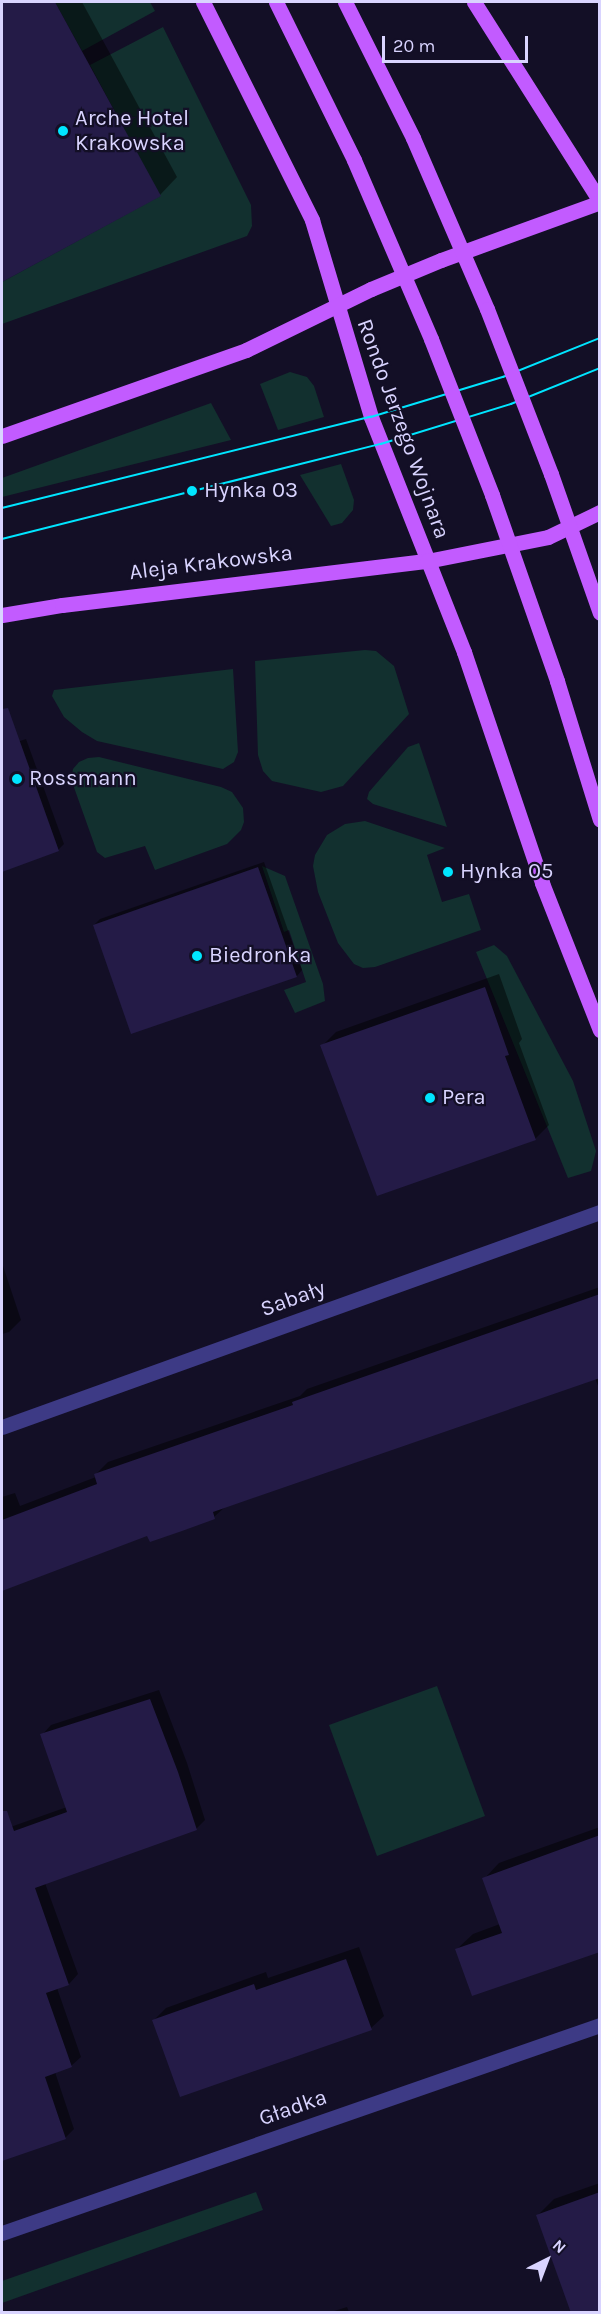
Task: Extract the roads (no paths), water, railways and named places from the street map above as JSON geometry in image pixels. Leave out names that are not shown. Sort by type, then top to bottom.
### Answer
[{"type":"main road","points":[[2,436],[246,350],[336,304],[308,210],[203,2]]},
{"type":"main road","points":[[276,2],[354,160],[431,339],[492,495],[550,659],[600,820]]},
{"type":"main road","points":[[345,2],[413,138],[487,309],[600,613]]},
{"type":"main road","points":[[474,2],[600,202]]},
{"type":"main road","name":"Rondo Jerzego Wojnara","points":[[600,202],[441,260],[336,304],[370,417],[427,561],[548,537],[600,512]]},
{"type":"main road","points":[[427,561],[464,652],[542,883],[600,1030]]},
{"type":"main road","name":"Aleja Krakowska","points":[[2,615],[62,605],[427,561]]},
{"type":"street","name":"Sabały","points":[[2,1427],[600,1212]]},
{"type":"street","name":"Gładka","points":[[2,2233],[600,2025]]},
{"type":"tram line","points":[[2,508],[371,417],[503,377],[600,338]]},
{"type":"tram line","points":[[2,539],[381,444],[511,404],[600,368]]},
{"type":"place","name":"Arche Hotel Krakowska","points":[[63,131]]},
{"type":"place","name":"Hynka 03","points":[[192,491]]},
{"type":"place","name":"Rossmann","points":[[17,779]]},
{"type":"place","name":"Hynka 05","points":[[448,872]]},
{"type":"place","name":"Biedronka","points":[[197,956]]},
{"type":"place","name":"Pera","points":[[430,1098]]}]
